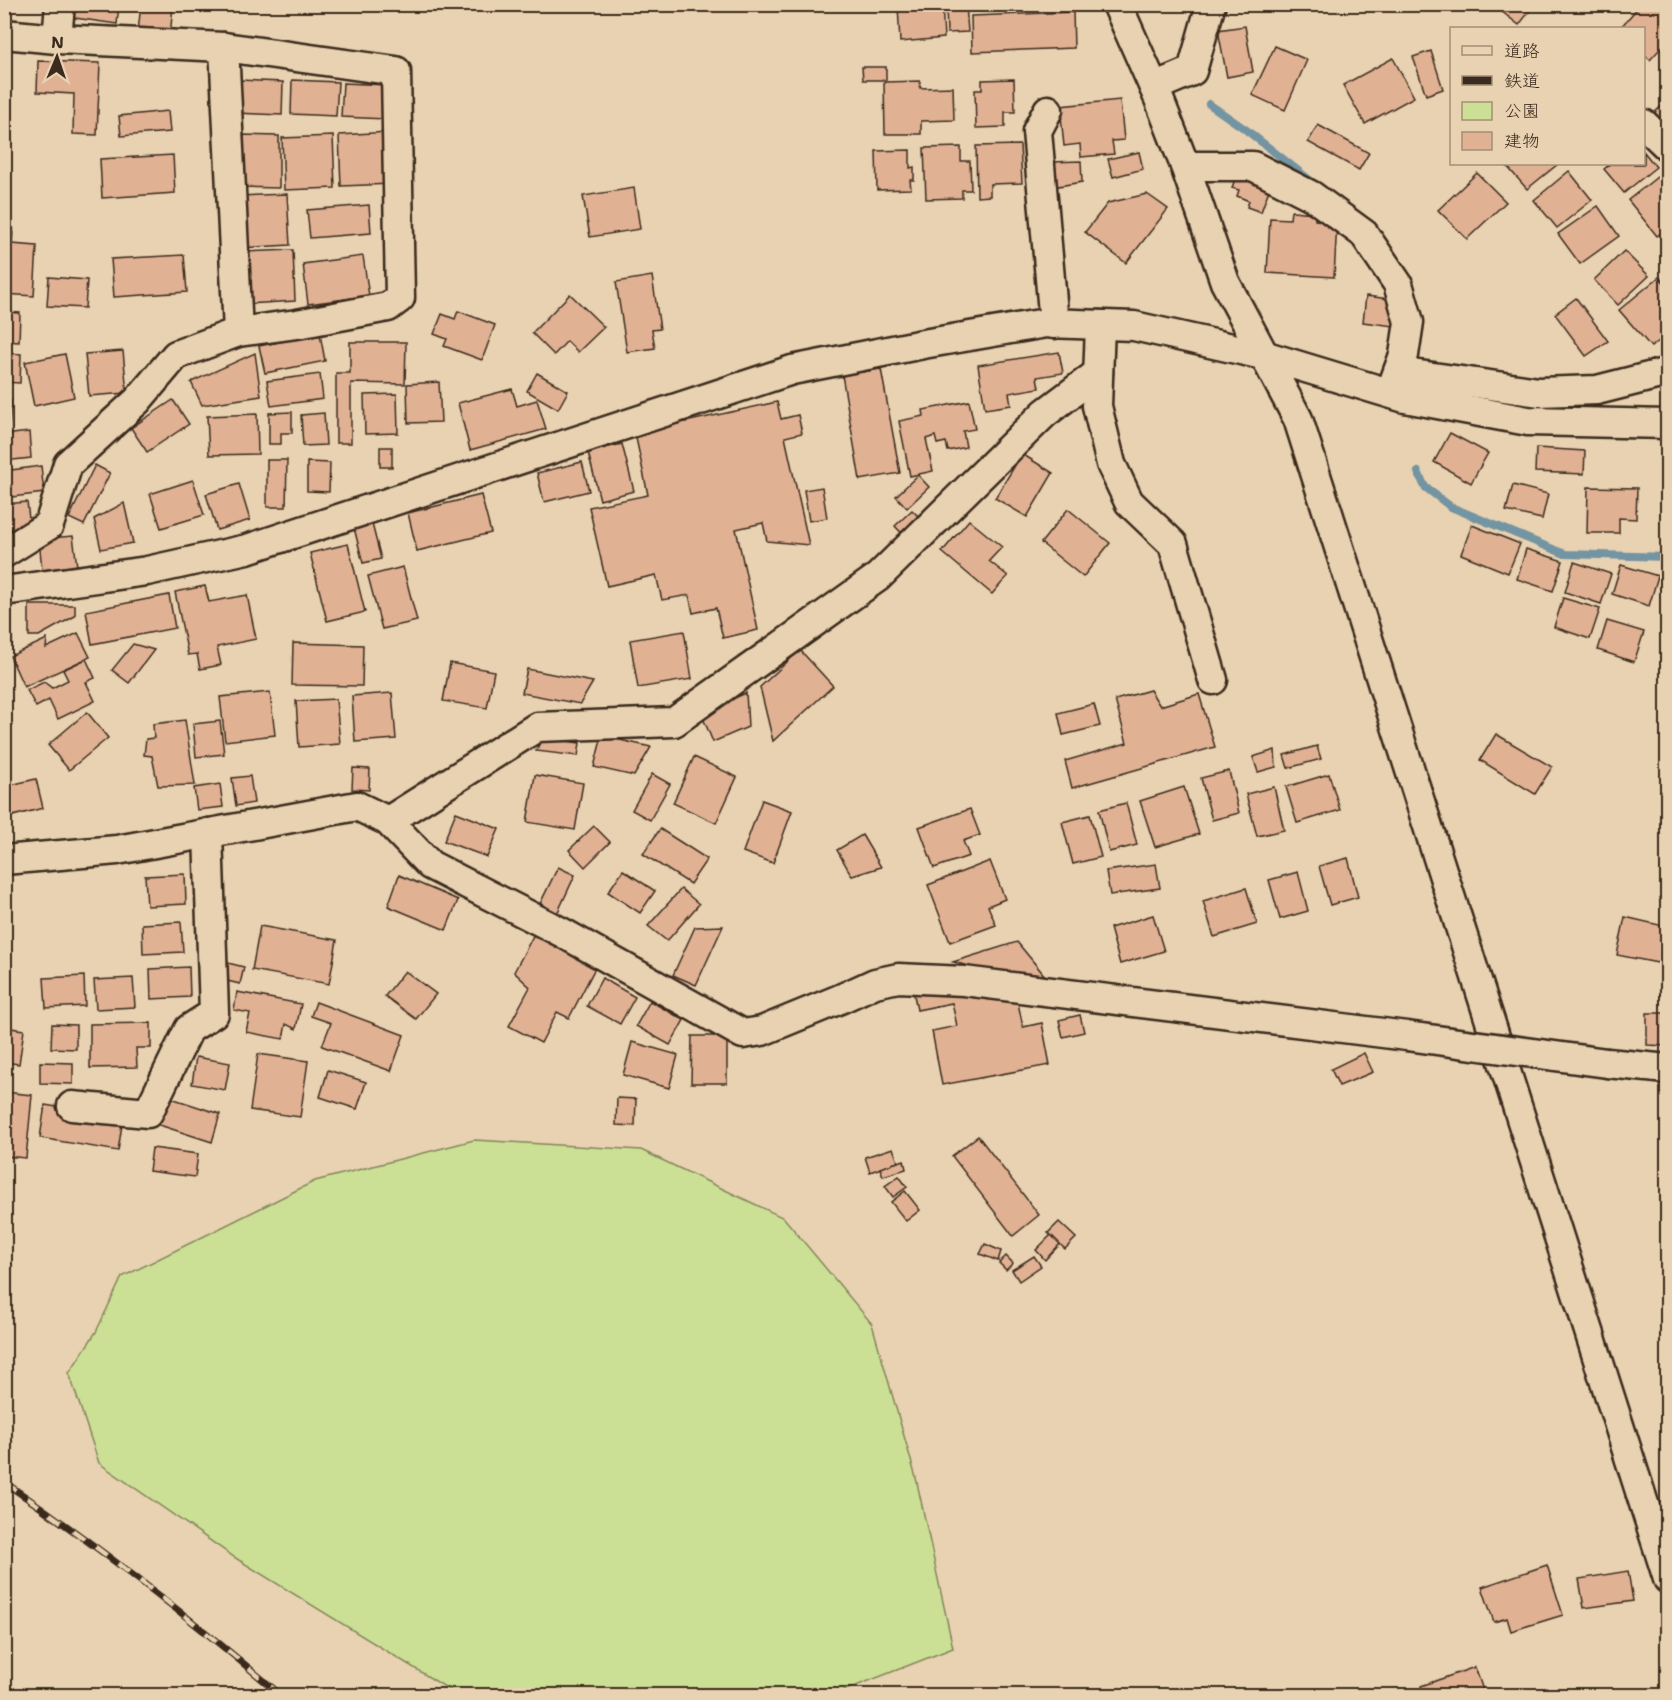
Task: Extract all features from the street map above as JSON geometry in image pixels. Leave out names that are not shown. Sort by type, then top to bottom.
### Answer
[{"type":"street","points":[[57,39],[60,4]]},
{"type":"street","points":[[1117,4],[1154,87],[1185,166],[1225,282],[1298,419],[1668,1579]]},
{"type":"street","points":[[1154,87],[1192,71],[1211,4]]},
{"type":"street","points":[[4,34],[57,39],[224,47],[396,71],[400,298],[388,307],[297,324],[238,332],[176,355],[137,401],[68,464],[49,525],[4,553]]},
{"type":"street","points":[[224,47],[238,332]]},
{"type":"street","points":[[1048,110],[1037,131],[1054,324]]},
{"type":"street","points":[[1645,125],[1668,147]]},
{"type":"street","points":[[1185,166],[1253,166],[1312,196],[1364,234],[1398,284],[1409,322],[1404,355],[1394,382]]},
{"type":"street","points":[[4,591],[147,571],[247,549],[792,370],[1046,323],[1134,326],[1394,382],[1539,392],[1597,390],[1668,372]]},
{"type":"street","points":[[1100,325],[1097,406],[1112,464],[1130,502],[1173,543],[1213,680]]},
{"type":"street","points":[[388,820],[537,727],[674,722],[878,577],[1045,413],[1098,373]]},
{"type":"street","points":[[1394,382],[1405,398],[1528,421],[1668,424]]},
{"type":"street","points":[[4,860],[117,850],[357,806],[388,820],[430,865],[563,933],[743,1035],[762,1031],[875,982],[898,978],[964,981],[1668,1069]]},
{"type":"street","points":[[72,1106],[148,1113],[189,1029],[214,1013],[208,833]]},
{"type":"green space","points":[[474,1140],[641,1150],[784,1218],[872,1324],[916,1478],[953,1648],[838,1693],[769,1696],[458,1695],[234,1557],[99,1463],[69,1373],[96,1332],[122,1277],[315,1181]]},
{"type":"building","points":[[69,4],[119,4],[117,24],[68,17]]},
{"type":"building","points":[[141,4],[173,6],[170,36],[138,32]]},
{"type":"building","points":[[942,4],[944,38],[900,42],[898,6]]},
{"type":"building","points":[[1039,4],[1077,4],[1077,6],[1039,6]]},
{"type":"building","points":[[1492,4],[1535,4],[1519,25]]},
{"type":"building","points":[[1641,4],[1668,4],[1668,40],[1650,60],[1645,55],[1645,27],[1621,27]]},
{"type":"building","points":[[966,5],[968,32],[947,33],[946,7]]},
{"type":"building","points":[[1073,12],[1074,48],[972,52],[971,16]]},
{"type":"building","points":[[1245,26],[1253,72],[1227,77],[1218,30]]},
{"type":"building","points":[[1275,46],[1307,60],[1285,110],[1252,95]]},
{"type":"building","points":[[1431,51],[1443,89],[1426,95],[1413,57]]},
{"type":"building","points":[[1393,58],[1414,97],[1365,124],[1343,85]]},
{"type":"building","points":[[38,61],[100,63],[97,135],[73,134],[74,94],[37,92]]},
{"type":"building","points":[[862,67],[886,67],[886,80],[863,80]]},
{"type":"building","points":[[1014,79],[1015,112],[1005,112],[1005,127],[976,128],[975,90],[982,90],[982,80]]},
{"type":"building","points":[[238,80],[283,82],[282,115],[236,113]]},
{"type":"building","points":[[292,80],[338,82],[336,116],[291,114]]},
{"type":"building","points":[[920,81],[920,88],[953,87],[954,120],[921,121],[921,134],[885,134],[884,82]]},
{"type":"building","points":[[1668,81],[1668,93],[1662,89]]},
{"type":"building","points":[[343,83],[388,85],[386,119],[341,117]]},
{"type":"building","points":[[1120,100],[1124,140],[1112,141],[1114,154],[1081,157],[1080,144],[1064,146],[1060,106]]},
{"type":"building","points":[[1668,100],[1668,131],[1652,115]]},
{"type":"building","points":[[168,111],[170,132],[121,136],[119,116]]},
{"type":"building","points":[[1318,125],[1369,153],[1359,170],[1308,142]]},
{"type":"building","points":[[389,132],[392,184],[341,186],[339,135]]},
{"type":"building","points":[[241,135],[279,136],[279,188],[240,187]]},
{"type":"building","points":[[333,136],[335,188],[284,190],[282,138]]},
{"type":"building","points":[[1020,145],[1022,183],[990,184],[990,196],[977,197],[976,146]]},
{"type":"building","points":[[961,147],[961,161],[970,161],[971,190],[962,190],[962,198],[926,199],[924,148]]},
{"type":"building","points":[[910,150],[910,168],[914,167],[914,180],[910,180],[911,189],[877,190],[876,151]]},
{"type":"building","points":[[1139,152],[1143,169],[1113,177],[1108,159]]},
{"type":"building","points":[[1645,153],[1656,167],[1624,193],[1604,169],[1609,165],[1645,165]]},
{"type":"building","points":[[173,155],[175,193],[102,198],[100,159]]},
{"type":"building","points":[[1081,161],[1082,182],[1052,187],[1051,162]]},
{"type":"building","points":[[1506,165],[1557,165],[1527,189]]},
{"type":"building","points":[[1666,170],[1668,228],[1657,236],[1628,200]]},
{"type":"building","points":[[1569,171],[1592,200],[1557,228],[1534,200]]},
{"type":"building","points":[[1237,172],[1271,184],[1261,212],[1247,207],[1249,201],[1237,196],[1239,190],[1232,188]]},
{"type":"building","points":[[1477,173],[1506,202],[1467,239],[1438,210]]},
{"type":"building","points":[[634,188],[640,229],[590,237],[583,196]]},
{"type":"building","points":[[287,194],[290,245],[239,248],[237,196]]},
{"type":"building","points":[[1147,194],[1168,209],[1126,263],[1085,232],[1108,203]]},
{"type":"building","points":[[369,205],[371,233],[310,238],[307,210]]},
{"type":"building","points":[[1598,206],[1619,236],[1580,264],[1558,234]]},
{"type":"building","points":[[1291,211],[1315,213],[1315,220],[1337,222],[1334,277],[1267,273],[1270,218],[1290,219]]},
{"type":"building","points":[[4,229],[13,229],[12,244],[37,246],[34,296],[4,294]]},
{"type":"building","points":[[293,250],[295,301],[245,304],[243,252]]},
{"type":"building","points":[[1624,251],[1649,276],[1618,305],[1594,280]]},
{"type":"building","points":[[184,255],[187,292],[114,297],[111,259]]},
{"type":"building","points":[[363,256],[369,296],[308,304],[303,264]]},
{"type":"building","points":[[652,276],[660,329],[652,330],[655,348],[627,352],[616,282]]},
{"type":"building","points":[[49,277],[87,280],[85,308],[47,306]]},
{"type":"building","points":[[1659,277],[1668,287],[1668,334],[1651,347],[1619,310]]},
{"type":"building","points":[[570,294],[604,327],[578,352],[567,341],[554,355],[532,333]]},
{"type":"building","points":[[1366,296],[1397,300],[1394,326],[1363,322]]},
{"type":"building","points":[[1576,298],[1608,341],[1586,356],[1555,314]]},
{"type":"building","points":[[458,311],[495,325],[482,360],[444,346],[447,339],[434,334],[442,314],[455,319]]},
{"type":"building","points":[[4,312],[20,313],[19,342],[4,341]]},
{"type":"building","points":[[320,334],[325,361],[265,373],[259,346]]},
{"type":"building","points":[[350,342],[406,342],[405,384],[351,383],[351,443],[336,443],[336,373],[350,373]]},
{"type":"building","points":[[123,351],[127,393],[89,396],[85,354]]},
{"type":"building","points":[[1059,352],[1063,373],[1037,377],[1039,388],[1009,393],[1011,405],[985,409],[978,365]]},
{"type":"building","points":[[4,353],[21,354],[20,383],[4,382]]},
{"type":"building","points":[[255,353],[261,396],[202,405],[191,382]]},
{"type":"building","points":[[65,354],[74,397],[34,406],[25,362]]},
{"type":"building","points":[[881,369],[900,473],[860,480],[842,375]]},
{"type":"building","points":[[537,373],[568,391],[558,409],[527,391]]},
{"type":"building","points":[[320,374],[323,399],[271,406],[267,381]]},
{"type":"building","points":[[439,382],[441,422],[408,423],[407,384]]},
{"type":"building","points":[[512,389],[517,406],[537,400],[546,429],[470,450],[458,403]]},
{"type":"building","points":[[397,394],[398,433],[365,434],[364,395]]},
{"type":"building","points":[[4,400],[11,400],[9,429],[4,429]]},
{"type":"building","points":[[173,400],[189,424],[147,452],[131,428]]},
{"type":"building","points":[[969,401],[975,429],[963,431],[966,447],[948,451],[946,442],[937,444],[935,436],[926,439],[933,471],[910,476],[899,421],[924,416],[923,410]]},
{"type":"building","points":[[777,402],[781,419],[798,415],[802,433],[785,437],[809,545],[767,541],[763,523],[736,529],[758,630],[723,638],[716,608],[693,613],[689,595],[662,600],[656,575],[607,586],[589,507],[648,495],[635,433]]},
{"type":"building","points":[[292,412],[292,433],[281,433],[281,444],[269,444],[269,413]]},
{"type":"building","points":[[324,413],[326,445],[303,446],[301,415]]},
{"type":"building","points":[[257,414],[258,454],[209,455],[207,416]]},
{"type":"building","points":[[29,432],[31,458],[4,461],[4,435]]},
{"type":"building","points":[[1450,433],[1488,453],[1471,483],[1434,462]]},
{"type":"building","points":[[622,444],[634,491],[600,500],[588,452]]},
{"type":"building","points":[[380,447],[392,447],[392,467],[380,467]]},
{"type":"building","points":[[1536,448],[1585,451],[1584,474],[1535,472]]},
{"type":"building","points":[[1022,454],[1053,473],[1027,517],[995,498]]},
{"type":"building","points":[[267,460],[287,460],[286,507],[267,507]]},
{"type":"building","points":[[1661,461],[1668,461],[1668,493],[1661,493]]},
{"type":"building","points":[[307,462],[330,463],[329,492],[307,491]]},
{"type":"building","points":[[582,462],[589,491],[544,502],[537,473]]},
{"type":"building","points":[[95,465],[110,473],[84,525],[69,518]]},
{"type":"building","points":[[41,466],[44,493],[4,498],[4,471]]},
{"type":"building","points":[[918,475],[929,487],[907,508],[896,496]]},
{"type":"building","points":[[193,480],[204,515],[161,528],[150,494]]},
{"type":"building","points":[[239,484],[250,520],[217,530],[206,494]]},
{"type":"building","points":[[1513,485],[1548,494],[1542,519],[1506,511]]},
{"type":"building","points":[[822,487],[827,518],[809,521],[804,490]]},
{"type":"building","points":[[1588,487],[1637,488],[1636,519],[1619,518],[1619,533],[1587,533]]},
{"type":"building","points":[[481,495],[491,533],[417,551],[408,513]]},
{"type":"building","points":[[27,502],[30,527],[4,530],[4,504]]},
{"type":"building","points":[[124,503],[133,543],[101,549],[94,519]]},
{"type":"building","points":[[1068,509],[1110,543],[1083,577],[1041,543]]},
{"type":"building","points":[[912,510],[925,523],[908,540],[895,526]]},
{"type":"building","points":[[370,516],[381,559],[363,563],[352,520]]},
{"type":"building","points":[[969,520],[1002,547],[989,561],[1008,576],[992,594],[942,552]]},
{"type":"building","points":[[1472,525],[1520,544],[1508,573],[1461,554]]},
{"type":"building","points":[[73,536],[77,566],[42,570],[39,539]]},
{"type":"building","points":[[348,544],[365,612],[327,621],[310,553]]},
{"type":"building","points":[[1526,549],[1563,561],[1553,591],[1517,579]]},
{"type":"building","points":[[1574,562],[1611,574],[1601,604],[1565,592]]},
{"type":"building","points":[[1621,565],[1658,576],[1649,606],[1612,594]]},
{"type":"building","points":[[403,567],[417,621],[382,629],[368,576]]},
{"type":"building","points":[[205,586],[209,602],[247,595],[256,639],[217,647],[221,665],[200,669],[197,654],[188,655],[175,592]]},
{"type":"building","points":[[169,595],[175,628],[92,644],[86,611]]},
{"type":"building","points":[[1563,598],[1600,609],[1590,639],[1554,627]]},
{"type":"building","points":[[29,605],[75,605],[75,616],[39,636],[29,636]]},
{"type":"building","points":[[4,608],[11,608],[12,645],[4,645]]},
{"type":"building","points":[[1607,621],[1644,632],[1634,662],[1598,650]]},
{"type":"building","points":[[684,631],[692,679],[638,688],[630,640]]},
{"type":"building","points":[[78,633],[90,657],[24,687],[10,656],[47,639],[46,648]]},
{"type":"building","points":[[293,643],[363,645],[362,686],[292,685]]},
{"type":"building","points":[[133,644],[154,650],[129,683],[112,670]]},
{"type":"building","points":[[800,650],[833,686],[773,741],[760,687]]},
{"type":"building","points":[[86,659],[95,678],[86,682],[95,701],[58,719],[49,700],[36,707],[27,690],[44,682],[52,688],[68,680],[63,670]]},
{"type":"building","points":[[450,663],[494,671],[487,708],[443,701]]},
{"type":"building","points":[[527,669],[593,682],[580,704],[522,693]]},
{"type":"building","points":[[1150,690],[1160,706],[1199,694],[1215,747],[1072,788],[1065,761],[1127,743],[1115,700]]},
{"type":"building","points":[[270,692],[275,735],[225,741],[220,697]]},
{"type":"building","points":[[392,693],[396,739],[355,742],[352,696]]},
{"type":"building","points":[[746,693],[748,727],[713,742],[701,713]]},
{"type":"building","points":[[336,699],[340,744],[299,747],[296,701]]},
{"type":"building","points":[[1094,704],[1100,726],[1063,735],[1058,713]]},
{"type":"building","points":[[87,712],[108,738],[69,770],[48,745]]},
{"type":"building","points":[[185,720],[195,785],[158,786],[152,756],[144,755],[146,739],[154,738],[153,724]]},
{"type":"building","points":[[220,721],[224,754],[196,757],[193,724]]},
{"type":"building","points":[[1496,734],[1552,767],[1535,794],[1480,760]]},
{"type":"building","points":[[602,736],[651,747],[634,776],[594,767]]},
{"type":"building","points":[[542,738],[580,743],[578,756],[536,751]]},
{"type":"building","points":[[1317,746],[1321,759],[1288,768],[1284,755]]},
{"type":"building","points":[[1275,750],[1276,767],[1258,772],[1253,757]]},
{"type":"building","points":[[694,757],[737,777],[716,823],[673,803]]},
{"type":"building","points":[[353,768],[370,769],[369,790],[352,789]]},
{"type":"building","points":[[1229,771],[1239,813],[1212,820],[1201,778]]},
{"type":"building","points":[[652,774],[670,784],[650,820],[632,810]]},
{"type":"building","points":[[1329,774],[1340,810],[1297,823],[1286,787]]},
{"type":"building","points":[[535,775],[583,783],[575,830],[527,822]]},
{"type":"building","points":[[250,776],[254,803],[236,806],[232,778]]},
{"type":"building","points":[[36,779],[43,808],[13,816],[6,786]]},
{"type":"building","points":[[220,784],[223,807],[197,810],[194,788]]},
{"type":"building","points":[[1184,787],[1199,834],[1155,847],[1140,801]]},
{"type":"building","points":[[1274,787],[1284,830],[1257,836],[1246,794]]},
{"type":"building","points":[[762,800],[792,811],[773,863],[743,852]]},
{"type":"building","points":[[1126,803],[1137,845],[1109,852],[1099,810]]},
{"type":"building","points":[[970,809],[980,835],[963,841],[969,856],[934,868],[919,827]]},
{"type":"building","points":[[456,812],[499,829],[487,857],[444,841]]},
{"type":"building","points":[[1090,815],[1101,857],[1073,864],[1062,822]]},
{"type":"building","points":[[594,826],[610,842],[585,867],[569,850]]},
{"type":"building","points":[[660,829],[707,859],[690,884],[643,854]]},
{"type":"building","points":[[862,835],[881,867],[852,876],[837,850]]},
{"type":"building","points":[[1348,858],[1358,897],[1330,905],[1319,866]]},
{"type":"building","points":[[990,861],[1005,899],[988,906],[996,925],[950,942],[928,885]]},
{"type":"building","points":[[1156,864],[1160,888],[1110,895],[1106,871]]},
{"type":"building","points":[[558,867],[575,875],[556,916],[538,908]]},
{"type":"building","points":[[623,870],[655,891],[640,913],[608,892]]},
{"type":"building","points":[[1298,872],[1308,911],[1280,919],[1269,880]]},
{"type":"building","points":[[185,874],[186,904],[147,906],[145,876]]},
{"type":"building","points":[[399,875],[458,900],[446,930],[388,906]]},
{"type":"building","points":[[1246,888],[1257,924],[1214,937],[1203,901]]},
{"type":"building","points":[[681,889],[699,904],[667,941],[648,926]]},
{"type":"building","points":[[1153,915],[1164,951],[1120,964],[1110,928]]},
{"type":"building","points":[[1625,917],[1668,927],[1668,965],[1617,955]]},
{"type":"building","points":[[181,922],[183,952],[143,954],[142,924]]},
{"type":"building","points":[[260,926],[337,940],[329,984],[252,970]]},
{"type":"building","points":[[723,926],[696,985],[673,975],[695,927]]},
{"type":"building","points":[[535,932],[597,964],[569,1018],[557,1012],[541,1043],[509,1026],[530,987],[514,972]]},
{"type":"building","points":[[1017,942],[1045,976],[1036,983],[953,962]]},
{"type":"building","points":[[228,963],[244,967],[240,984],[223,980]]},
{"type":"building","points":[[189,967],[190,997],[151,999],[150,969]]},
{"type":"building","points":[[405,971],[436,994],[416,1019],[385,996]]},
{"type":"building","points":[[84,976],[85,1006],[46,1008],[44,978]]},
{"type":"building","points":[[133,978],[135,1007],[96,1009],[94,980]]},
{"type":"building","points":[[602,978],[635,997],[620,1024],[587,1006]]},
{"type":"building","points":[[913,990],[1018,1003],[1023,1027],[1042,1023],[1050,1065],[942,1085],[932,1031],[957,1026],[952,1003],[917,1010]]},
{"type":"building","points":[[237,992],[301,1004],[296,1029],[286,1024],[283,1039],[246,1032],[250,1013],[234,1010]]},
{"type":"building","points":[[650,1001],[684,1020],[670,1045],[636,1026]]},
{"type":"building","points":[[316,1002],[404,1035],[391,1071],[322,1046],[331,1023],[311,1016]]},
{"type":"building","points":[[1647,1013],[1668,1013],[1668,1046],[1647,1045]]},
{"type":"building","points":[[1080,1015],[1084,1032],[1063,1037],[1059,1020]]},
{"type":"building","points":[[151,1023],[151,1048],[136,1048],[137,1067],[90,1068],[90,1024]]},
{"type":"building","points":[[52,1024],[76,1025],[76,1049],[51,1048]]},
{"type":"building","points":[[4,1027],[24,1030],[19,1064],[4,1062]]},
{"type":"building","points":[[692,1036],[727,1036],[727,1083],[691,1083]]},
{"type":"building","points":[[632,1042],[678,1055],[669,1088],[623,1075]]},
{"type":"building","points":[[1364,1053],[1373,1072],[1339,1086],[1331,1069]]},
{"type":"building","points":[[258,1054],[308,1061],[300,1117],[250,1110]]},
{"type":"building","points":[[196,1057],[230,1063],[225,1090],[192,1084]]},
{"type":"building","points":[[40,1062],[73,1063],[73,1084],[40,1083]]},
{"type":"building","points":[[328,1070],[366,1082],[357,1109],[320,1097]]},
{"type":"building","points":[[4,1092],[32,1095],[26,1158],[4,1156]]},
{"type":"building","points":[[162,1095],[220,1114],[212,1142],[153,1123]]},
{"type":"building","points":[[617,1098],[636,1099],[635,1126],[616,1125]]},
{"type":"building","points":[[45,1105],[123,1118],[118,1151],[40,1138]]},
{"type":"building","points":[[978,1136],[1039,1215],[1013,1236],[952,1156]]},
{"type":"building","points":[[152,1148],[198,1154],[195,1177],[149,1171]]},
{"type":"building","points":[[893,1148],[898,1162],[870,1172],[865,1157]]},
{"type":"building","points":[[904,1160],[906,1169],[883,1176],[880,1168]]},
{"type":"building","points":[[899,1176],[907,1187],[893,1197],[885,1186]]},
{"type":"building","points":[[905,1191],[920,1210],[906,1221],[891,1202]]},
{"type":"building","points":[[1059,1222],[1076,1238],[1065,1249],[1048,1233]]},
{"type":"building","points":[[1051,1235],[1060,1244],[1045,1260],[1036,1250]]},
{"type":"building","points":[[985,1244],[1001,1251],[998,1261],[980,1254]]},
{"type":"building","points":[[1006,1256],[1013,1263],[1006,1270],[999,1263]]},
{"type":"building","points":[[1034,1256],[1041,1266],[1019,1281],[1012,1270]]},
{"type":"building","points":[[1547,1565],[1563,1615],[1511,1631],[1507,1618],[1494,1622],[1482,1587]]},
{"type":"building","points":[[1628,1571],[1633,1601],[1584,1608],[1579,1579]]},
{"type":"building","points":[[1475,1667],[1485,1696],[1424,1696],[1421,1686]]},
{"type":"waterway","points":[[1209,104],[1316,185]]},
{"type":"waterway","points":[[1418,472],[1425,487],[1451,507],[1565,554],[1668,557]]},
{"type":"railway","points":[[4,1482],[146,1585],[282,1696]]}]
